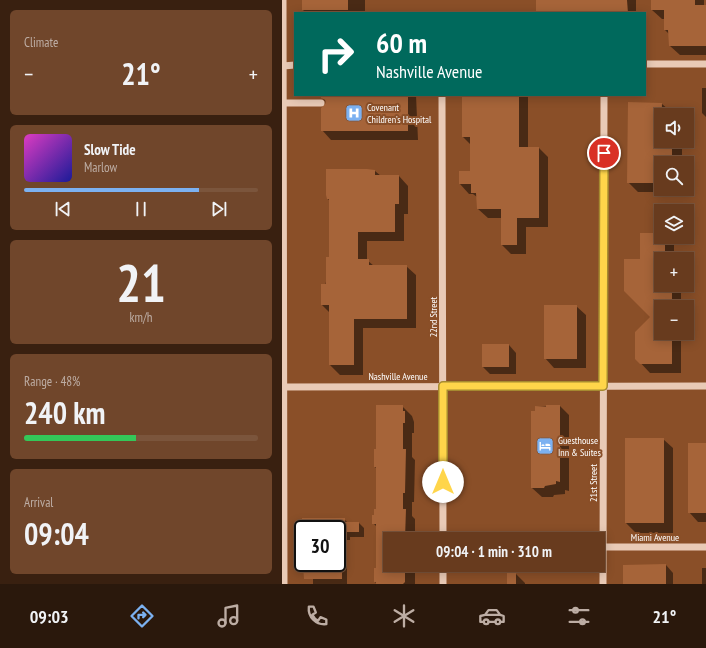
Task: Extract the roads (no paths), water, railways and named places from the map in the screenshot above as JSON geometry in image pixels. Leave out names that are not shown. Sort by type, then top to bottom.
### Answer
[{"type":"street","points":[[283,0],[284,584]]},
{"type":"street","points":[[646,64],[706,64]]},
{"type":"street","points":[[283,66],[294,65]]},
{"type":"street","name":"22nd Street","points":[[442,96],[443,532]]},
{"type":"street","name":"21st Street","points":[[603,532],[604,96]]},
{"type":"street","points":[[282,103],[321,103]]},
{"type":"street","name":"Nashville Avenue","points":[[283,387],[706,386]]},
{"type":"street","name":"Miami Avenue","points":[[605,547],[706,547]]},
{"type":"street","points":[[443,572],[443,584]]},
{"type":"street","name":"21st Street","points":[[603,572],[603,584]]},
{"type":"place","name":"Covenant Children’s Hospital","points":[[354,113]]},
{"type":"place","name":"Guesthouse Inn & Suites","points":[[545,446]]}]
